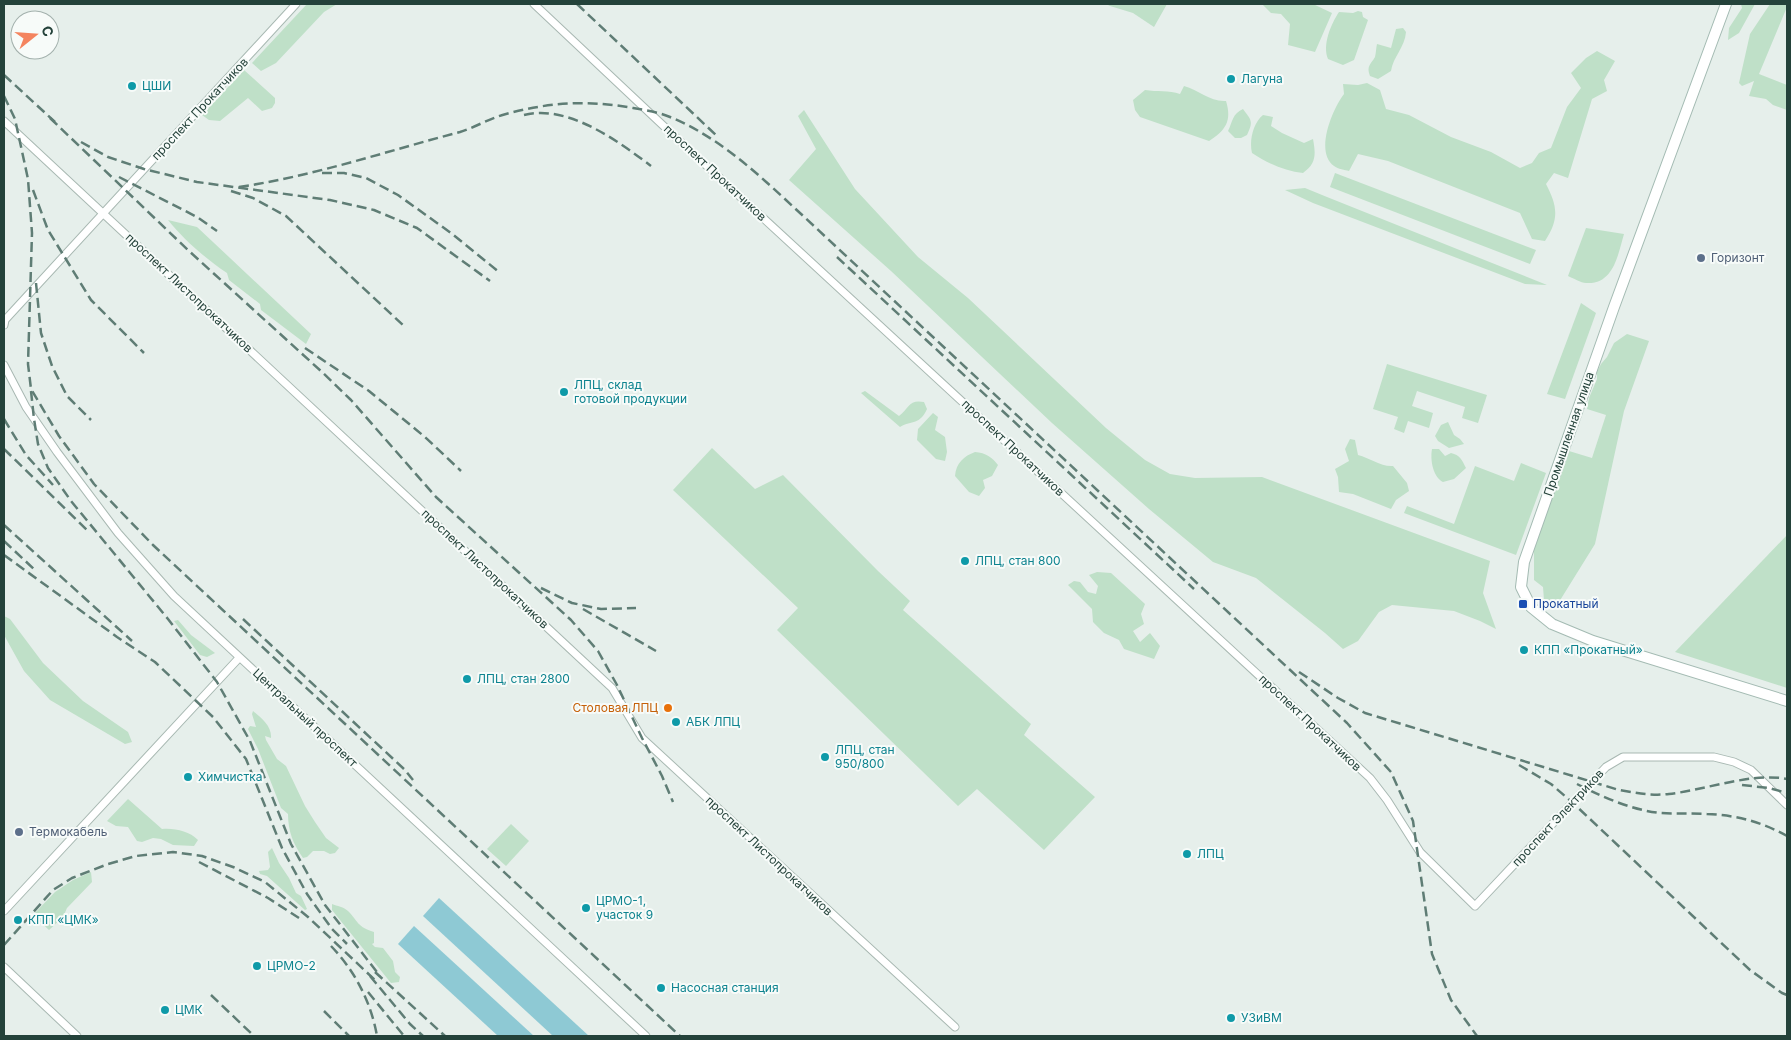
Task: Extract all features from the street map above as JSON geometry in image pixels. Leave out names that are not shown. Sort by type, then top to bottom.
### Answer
[{"type":"street","name":"проспект Прокатчиков","points":[[103,213],[296,4]]},
{"type":"street","name":"проспект Прокатчиков","points":[[534,4],[670,132],[1370,778],[1387,800],[1420,852],[1475,906]]},
{"type":"street","name":"Промышленная улица","points":[[1726,4],[1617,299],[1524,562],[1521,587],[1531,607],[1552,624],[1593,641],[1787,701]]},
{"type":"street","name":"проспект Листопрокатчиков","points":[[4,121],[612,688],[642,738],[955,1027]]},
{"type":"street","points":[[4,326],[5,320],[103,213]]},
{"type":"street","name":"Центральный проспект","points":[[4,365],[26,407],[118,533],[174,596],[646,1036]]},
{"type":"street","points":[[4,911],[239,658]]},
{"type":"street","name":"проспект Электриков","points":[[1475,906],[1606,768],[1623,757],[1714,757],[1734,762],[1751,770],[1787,805]]},
{"type":"street","points":[[4,967],[77,1036]]},
{"type":"green space","points":[[307,4],[337,4],[324,12],[276,63],[261,71],[252,63]]},
{"type":"green space","points":[[1106,4],[1167,4],[1154,27],[1133,13]]},
{"type":"green space","points":[[1262,4],[1313,4],[1332,13],[1315,52],[1288,45],[1290,24],[1281,14],[1271,13]]},
{"type":"green space","points":[[1741,4],[1755,4],[1739,33],[1728,40],[1729,28],[1742,8]]},
{"type":"green space","points":[[1770,4],[1787,4],[1787,7],[1759,74],[1787,85],[1787,110],[1773,105],[1766,99],[1749,96],[1754,81],[1742,86],[1739,83],[1750,34]]},
{"type":"green space","points":[[1339,12],[1353,13],[1362,12],[1363,17],[1368,20],[1354,60],[1343,65],[1328,59],[1326,47],[1330,28]]},
{"type":"green space","points":[[1403,28],[1406,32],[1405,37],[1391,71],[1378,79],[1370,76],[1369,67],[1375,57],[1377,44],[1391,48],[1396,29]]},
{"type":"green space","points":[[1597,51],[1615,61],[1604,80],[1607,91],[1592,99],[1568,178],[1554,173],[1546,184],[1555,206],[1555,219],[1545,241],[1532,239],[1520,213],[1388,161],[1358,154],[1349,171],[1334,166],[1328,159],[1325,141],[1327,130],[1335,109],[1344,94],[1343,84],[1358,85],[1367,83],[1380,90],[1386,109],[1409,115],[1451,137],[1491,152],[1520,168],[1532,163],[1539,153],[1551,148],[1567,107],[1581,88],[1571,73],[1586,58]]},
{"type":"green space","points":[[244,70],[275,98],[272,108],[262,111],[248,98],[220,121],[209,120],[202,115]]},
{"type":"green space","points":[[1184,86],[1215,100],[1226,101],[1228,120],[1220,133],[1209,141],[1140,117],[1135,110],[1133,100],[1145,90],[1180,94]]},
{"type":"green space","points":[[1243,109],[1250,118],[1251,124],[1247,135],[1235,138],[1228,131],[1235,116]]},
{"type":"green space","points":[[804,110],[855,189],[918,257],[968,298],[1106,428],[1145,460],[1170,474],[1195,478],[1262,477],[1490,561],[1483,593],[1496,629],[1454,611],[1392,605],[1379,612],[1358,641],[1343,649],[1256,578],[1213,562],[1149,509],[1052,423],[891,271],[789,180],[816,149],[798,116]]},
{"type":"green space","points":[[1263,115],[1273,117],[1271,126],[1282,133],[1304,143],[1313,139],[1315,150],[1313,163],[1303,173],[1276,166],[1252,153],[1253,132]]},
{"type":"green space","points":[[1335,173],[1536,250],[1530,264],[1330,187]]},
{"type":"green space","points":[[1305,188],[1547,285],[1525,284],[1313,203],[1285,190]]},
{"type":"green space","points":[[168,220],[197,227],[311,334],[306,344],[261,310],[260,304],[229,280],[227,273],[196,249]]},
{"type":"green space","points":[[1586,228],[1624,234],[1617,259],[1609,274],[1595,282],[1584,283],[1568,276]]},
{"type":"green space","points":[[1581,303],[1596,313],[1565,399],[1547,394]]},
{"type":"green space","points":[[1627,334],[1649,341],[1624,411],[1595,544],[1554,610],[1544,600],[1543,587],[1534,580],[1534,546],[1569,451],[1592,458],[1606,415],[1587,409],[1589,398],[1601,364],[1614,343]]},
{"type":"green space","points":[[1387,364],[1487,395],[1478,423],[1462,418],[1465,407],[1417,391],[1412,406],[1433,413],[1429,428],[1408,421],[1404,433],[1394,429],[1398,417],[1373,409]]},
{"type":"green space","points":[[865,391],[899,416],[912,403],[919,401],[924,402],[927,409],[919,420],[900,427],[861,393]]},
{"type":"green space","points":[[933,413],[938,417],[935,430],[945,437],[947,452],[945,461],[936,459],[917,440],[918,429]]},
{"type":"green space","points":[[1448,422],[1454,435],[1464,444],[1449,448],[1438,441],[1435,436],[1441,425]]},
{"type":"green space","points":[[1350,439],[1355,440],[1358,455],[1384,465],[1393,466],[1407,483],[1409,491],[1396,500],[1391,509],[1353,494],[1339,492],[1338,477],[1335,469],[1349,461],[1345,449]]},
{"type":"green space","points":[[712,448],[755,489],[783,475],[910,601],[903,610],[1031,724],[1024,735],[1095,797],[1044,850],[977,789],[958,806],[777,630],[798,608],[673,490]]},
{"type":"green space","points":[[1432,449],[1439,449],[1445,456],[1451,453],[1457,455],[1466,468],[1454,479],[1443,482],[1433,468]]},
{"type":"green space","points":[[975,452],[988,456],[998,465],[992,476],[983,480],[985,488],[979,496],[969,492],[955,476],[961,461]]},
{"type":"green space","points":[[1521,463],[1546,473],[1516,555],[1404,513],[1407,506],[1454,524],[1475,466],[1514,481]]},
{"type":"green space","points":[[1787,535],[1787,688],[1675,652]]},
{"type":"green space","points":[[1097,572],[1111,573],[1145,604],[1141,614],[1144,624],[1133,631],[1140,642],[1150,633],[1160,646],[1154,659],[1124,649],[1119,640],[1104,633],[1093,622],[1092,609],[1068,585],[1074,581],[1080,582],[1088,592],[1096,594],[1098,586],[1089,575]]},
{"type":"green space","points":[[4,616],[10,619],[43,663],[83,701],[128,732],[132,742],[125,744],[50,700],[24,671],[4,635]]},
{"type":"green space","points":[[178,620],[191,635],[215,653],[207,657],[200,655],[174,621]]},
{"type":"green space","points":[[253,711],[268,726],[271,738],[265,736],[266,740],[277,759],[286,766],[305,806],[315,822],[326,838],[339,848],[335,853],[313,851],[303,858],[296,848],[290,832],[288,814],[281,808],[258,749],[248,729],[250,726],[256,727],[252,714]]},
{"type":"green space","points":[[128,799],[162,829],[182,831],[198,840],[194,846],[173,845],[161,839],[153,838],[142,842],[137,841],[128,827],[116,826],[107,821]]},
{"type":"green space","points":[[511,824],[529,841],[506,866],[487,849]]},
{"type":"green space","points":[[272,848],[296,893],[301,896],[307,909],[305,910],[267,876],[260,874],[259,871],[268,870],[270,867],[268,852]]},
{"type":"green space","points":[[91,872],[92,882],[67,908],[63,917],[49,930],[33,915],[55,892],[73,880]]},
{"type":"green space","points":[[332,904],[346,910],[361,926],[374,932],[374,943],[372,944],[375,947],[383,948],[393,961],[395,972],[400,977],[399,982],[391,983],[332,910]]},
{"type":"water","points":[[439,898],[589,1036],[553,1036],[423,916]]},
{"type":"water","points":[[414,926],[534,1036],[498,1036],[398,944]]},
{"type":"railway","points":[[577,4],[717,136]]},
{"type":"railway","points":[[4,75],[55,122]]},
{"type":"railway","points":[[4,96],[15,119],[28,179],[32,233],[28,364],[31,389],[59,436],[94,484],[153,545],[680,1036]]},
{"type":"railway","points":[[239,187],[323,170],[460,132],[506,114],[554,105],[585,103],[616,105],[656,112],[689,126],[723,147],[785,199],[1347,723],[1391,772],[1413,821],[1432,954],[1451,1000],[1477,1036]]},
{"type":"railway","points":[[524,115],[541,113],[575,120],[608,136],[651,166]]},
{"type":"railway","points":[[50,118],[189,251],[322,372],[351,400],[436,497],[571,620],[598,651],[617,685],[673,802]]},
{"type":"railway","points":[[81,142],[108,157],[144,169],[197,182],[330,200],[374,210],[417,228],[490,281]]},
{"type":"railway","points":[[322,173],[344,173],[366,178],[398,195],[451,233],[499,272]]},
{"type":"railway","points":[[119,177],[197,217],[217,231]]},
{"type":"railway","points":[[33,190],[48,230],[91,300],[144,353]]},
{"type":"railway","points":[[231,191],[253,198],[286,216],[404,326]]},
{"type":"railway","points":[[837,257],[1194,589]]},
{"type":"railway","points":[[36,283],[41,333],[52,366],[67,396],[91,420]]},
{"type":"railway","points":[[305,348],[369,391],[425,437],[461,471]]},
{"type":"railway","points":[[31,391],[38,444],[48,468],[71,501],[217,682],[250,741],[291,844],[325,905],[380,976]]},
{"type":"railway","points":[[4,419],[26,455],[53,485]]},
{"type":"railway","points":[[4,449],[88,531]]},
{"type":"railway","points":[[4,525],[132,641]]},
{"type":"railway","points":[[4,541],[36,571]]},
{"type":"railway","points":[[4,555],[117,637],[155,662],[213,717],[246,759],[282,848],[307,894],[332,929],[347,944]]},
{"type":"railway","points":[[541,588],[572,603],[601,609],[636,608]]},
{"type":"railway","points":[[583,609],[656,651]]},
{"type":"railway","points":[[243,619],[404,769],[413,780]]},
{"type":"railway","points":[[1299,672],[1338,698],[1365,713],[1619,790],[1663,795],[1759,778],[1787,779]]},
{"type":"railway","points":[[1519,765],[1551,784],[1750,970],[1787,995]]},
{"type":"railway","points":[[1577,784],[1607,798],[1639,809],[1660,813],[1728,816],[1758,823],[1787,836]]},
{"type":"railway","points":[[1742,785],[1769,788],[1787,793]]},
{"type":"railway","points":[[4,945],[53,890],[72,878],[108,864],[136,856],[173,852],[202,856],[233,867],[265,882],[308,917],[376,981]]},
{"type":"railway","points":[[199,862],[268,898],[299,918]]},
{"type":"railway","points":[[331,946],[355,976],[371,1011],[377,1036]]},
{"type":"railway","points":[[375,972],[445,1036]]},
{"type":"railway","points":[[370,976],[410,1024],[423,1036]]},
{"type":"railway","points":[[368,992],[404,1036]]},
{"type":"railway","points":[[211,995],[254,1036]]},
{"type":"railway","points":[[324,1011],[349,1036]]},
{"type":"place","name":"Лагуна","points":[[1231,79]]},
{"type":"place","name":"ЦШИ","points":[[132,86]]},
{"type":"place","name":"Горизонт","points":[[1701,258]]},
{"type":"place","name":"ЛПЦ, склад готовой продукции","points":[[564,392]]},
{"type":"place","name":"ЛПЦ, стан 800","points":[[965,561]]},
{"type":"place","name":"Прокатный","points":[[1523,604]]},
{"type":"place","name":"КПП «Прокатный»","points":[[1524,650]]},
{"type":"place","name":"ЛПЦ, стан 2800","points":[[467,679]]},
{"type":"place","name":"Столовая ЛПЦ","points":[[668,708]]},
{"type":"place","name":"АБК ЛПЦ","points":[[676,722]]},
{"type":"place","name":"ЛПЦ, стан 950/800","points":[[825,757]]},
{"type":"place","name":"Химчистка","points":[[188,777]]},
{"type":"place","name":"Термокабель","points":[[19,832]]},
{"type":"place","name":"ЛПЦ","points":[[1187,854]]},
{"type":"place","name":"ЦРМО-1, участок 9","points":[[586,908]]},
{"type":"place","name":"КПП «ЦМК»","points":[[18,920]]},
{"type":"place","name":"ЦРМО-2","points":[[257,966]]},
{"type":"place","name":"Насосная станция","points":[[661,988]]},
{"type":"place","name":"ЦМК","points":[[165,1010]]},
{"type":"place","name":"УЗиВМ","points":[[1231,1018]]}]
